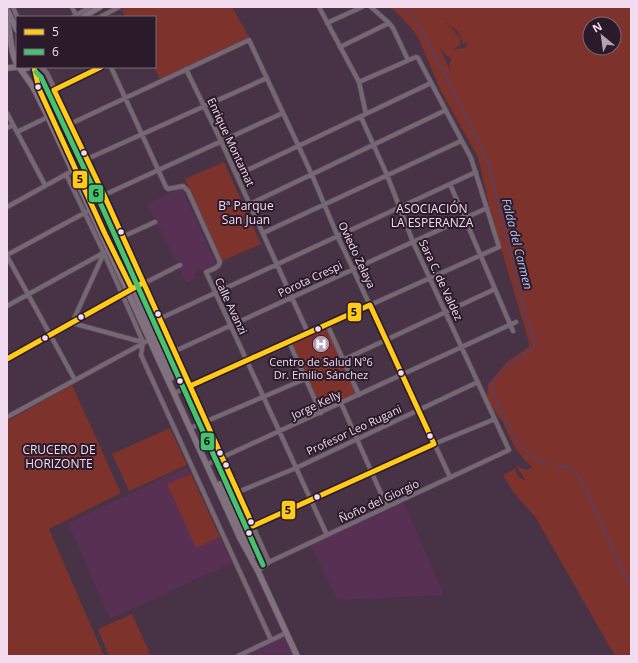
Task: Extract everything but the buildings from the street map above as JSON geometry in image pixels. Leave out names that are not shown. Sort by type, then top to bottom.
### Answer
[{"type":"main road","points":[[86,16],[100,7]]},
{"type":"main road","points":[[7,10],[16,28]]},
{"type":"main road","points":[[7,22],[11,46],[16,60]]},
{"type":"main road","points":[[7,54],[16,40]]},
{"type":"main road","points":[[19,68],[33,87],[48,117],[69,172],[106,251],[130,290],[149,340],[240,538],[258,572],[297,656]]},
{"type":"main road","points":[[34,68],[42,96],[242,531],[258,572]]},
{"type":"street","points":[[72,7],[75,16],[90,7]]},
{"type":"street","points":[[102,16],[119,7]]},
{"type":"street","points":[[319,7],[359,82],[366,114]]},
{"type":"street","points":[[327,23],[362,7]]},
{"type":"street","points":[[371,7],[393,28],[408,60]]},
{"type":"street","points":[[340,47],[389,23]]},
{"type":"street","points":[[7,38],[11,46]]},
{"type":"street","name":"Oviedo Zelaya","points":[[186,69],[249,40],[312,175],[338,237],[450,477]]},
{"type":"street","points":[[177,392],[499,247],[471,158],[418,58],[416,57],[408,60],[359,82]]},
{"type":"street","points":[[42,68],[46,72],[87,159],[269,562]]},
{"type":"street","points":[[54,90],[99,68]]},
{"type":"street","name":"Calle Avanzi","points":[[111,68],[168,189],[184,186],[188,191],[220,262],[220,265],[217,268],[206,272],[327,535]]},
{"type":"street","points":[[70,124],[186,69]]},
{"type":"street","name":"Enrique Montamat","points":[[186,69],[237,175],[308,333]]},
{"type":"street","points":[[87,159],[267,78]]},
{"type":"street","points":[[237,175],[432,83]]},
{"type":"street","points":[[250,204],[446,110]]},
{"type":"street","points":[[7,113],[45,185]]},
{"type":"street","points":[[104,196],[283,113]]},
{"type":"street","points":[[17,132],[48,117]]},
{"type":"street","name":"Sara C. de Valdez","points":[[361,117],[372,145],[387,175],[413,242],[509,450]]},
{"type":"street","points":[[7,128],[13,125]]},
{"type":"street","points":[[263,232],[461,141]]},
{"type":"street","points":[[7,207],[69,172]]},
{"type":"street","points":[[159,319],[476,172]]},
{"type":"street","points":[[450,184],[513,331]]},
{"type":"street","name":"Porota Crespi","points":[[162,357],[487,208]]},
{"type":"street","points":[[75,380],[7,256],[87,211]]},
{"type":"street","points":[[122,237],[155,222]]},
{"type":"street","points":[[7,306],[106,251]]},
{"type":"street","points":[[106,251],[121,296],[143,342],[141,355],[271,640]]},
{"type":"street","points":[[72,323],[106,251]]},
{"type":"street","points":[[7,359],[130,290],[180,264]]},
{"type":"street","points":[[343,360],[495,289]]},
{"type":"street","name":"Jorge Kelly","points":[[210,463],[516,322]]},
{"type":"street","points":[[72,323],[143,342]]},
{"type":"street","points":[[327,324],[359,395]]},
{"type":"street","points":[[7,417],[149,340]]},
{"type":"street","points":[[289,342],[320,412]]},
{"type":"street","points":[[194,427],[305,379]]},
{"type":"street","name":"Profesor Leo Rugani","points":[[238,492],[296,468],[478,382]]},
{"type":"street","points":[[341,403],[387,507]]},
{"type":"street","points":[[242,531],[434,444],[495,419]]},
{"type":"street","name":"Ñoño del Giorgio","points":[[258,572],[269,562],[509,450]]},
{"type":"street","points":[[238,656],[286,633]]},
{"type":"shaded area","points":[[126,7],[232,7],[249,37],[160,79],[154,68],[156,68],[156,16],[125,16],[121,10]]},
{"type":"shaded area","points":[[388,7],[631,7],[631,656],[615,656],[536,518],[514,493],[503,475],[515,469],[518,476],[525,480],[516,466],[527,470],[533,467],[527,463],[518,452],[502,420],[499,418],[487,399],[488,384],[507,362],[529,347],[529,342],[493,221],[478,157],[441,91],[417,35],[395,11]],"holes":[[[447,23],[458,32],[463,44],[468,42],[465,48],[454,49],[461,44],[459,37],[448,24],[444,24]],[[440,48],[452,59],[449,67],[451,73]]]},
{"type":"shaded area","points":[[39,76],[45,76],[139,281],[137,284],[135,283],[106,228],[43,93]]},
{"type":"shaded area","points":[[224,162],[261,244],[222,261],[185,179]]},
{"type":"shaded area","points":[[181,188],[216,263],[195,273],[197,278],[186,283],[179,268],[181,266],[179,261],[177,262],[147,204]]},
{"type":"shaded area","points":[[323,328],[328,330],[356,394],[323,409],[320,406],[292,346],[294,341]]},
{"type":"shaded area","points":[[72,385],[121,493],[49,529],[104,656],[7,656],[7,421]]},
{"type":"shaded area","points":[[170,428],[187,465],[129,491],[112,454]]},
{"type":"shaded area","points":[[187,467],[232,563],[110,619],[68,523]]},
{"type":"shaded area","points":[[191,474],[220,537],[196,548],[167,484]]},
{"type":"shaded area","points":[[404,503],[444,595],[337,600],[311,545]]},
{"type":"shaded area","points":[[132,614],[151,656],[109,656],[98,629]]},
{"type":"shaded area","points":[[286,633],[297,656],[240,656]]},
{"type":"waterway","name":"Falda del Carmen","points":[[404,7],[416,20],[426,38],[480,144],[488,163],[526,316],[536,345],[497,376],[491,384],[501,411],[516,438],[530,454],[547,465]]},
{"type":"waterway","name":"Falda del Carmen","points":[[555,468],[569,466],[579,477],[585,487],[620,566],[631,586]]},
{"type":"transit line","name":"5","points":[[34,68],[39,89],[105,234],[132,289]]},
{"type":"transit line","name":"5","points":[[99,68],[54,90],[104,195],[253,526],[434,444],[370,305],[190,386]]},
{"type":"transit line","name":"6","points":[[36,72],[41,77],[98,198],[263,565]]},
{"type":"transit line","name":"5","points":[[7,359],[141,284]]},
{"type":"place","name":"Centro de Salud Nº6 Dr. Emilio Sánchez","points":[[321,344]]},
{"type":"district","name":"Bª Parque San Juan","points":[[246,213]]},
{"type":"district","name":"ASOCIACIÓN LA ESPERANZA","points":[[432,216]]},
{"type":"district","name":"CRUCERO DE HORIZONTE","points":[[59,457]]}]
